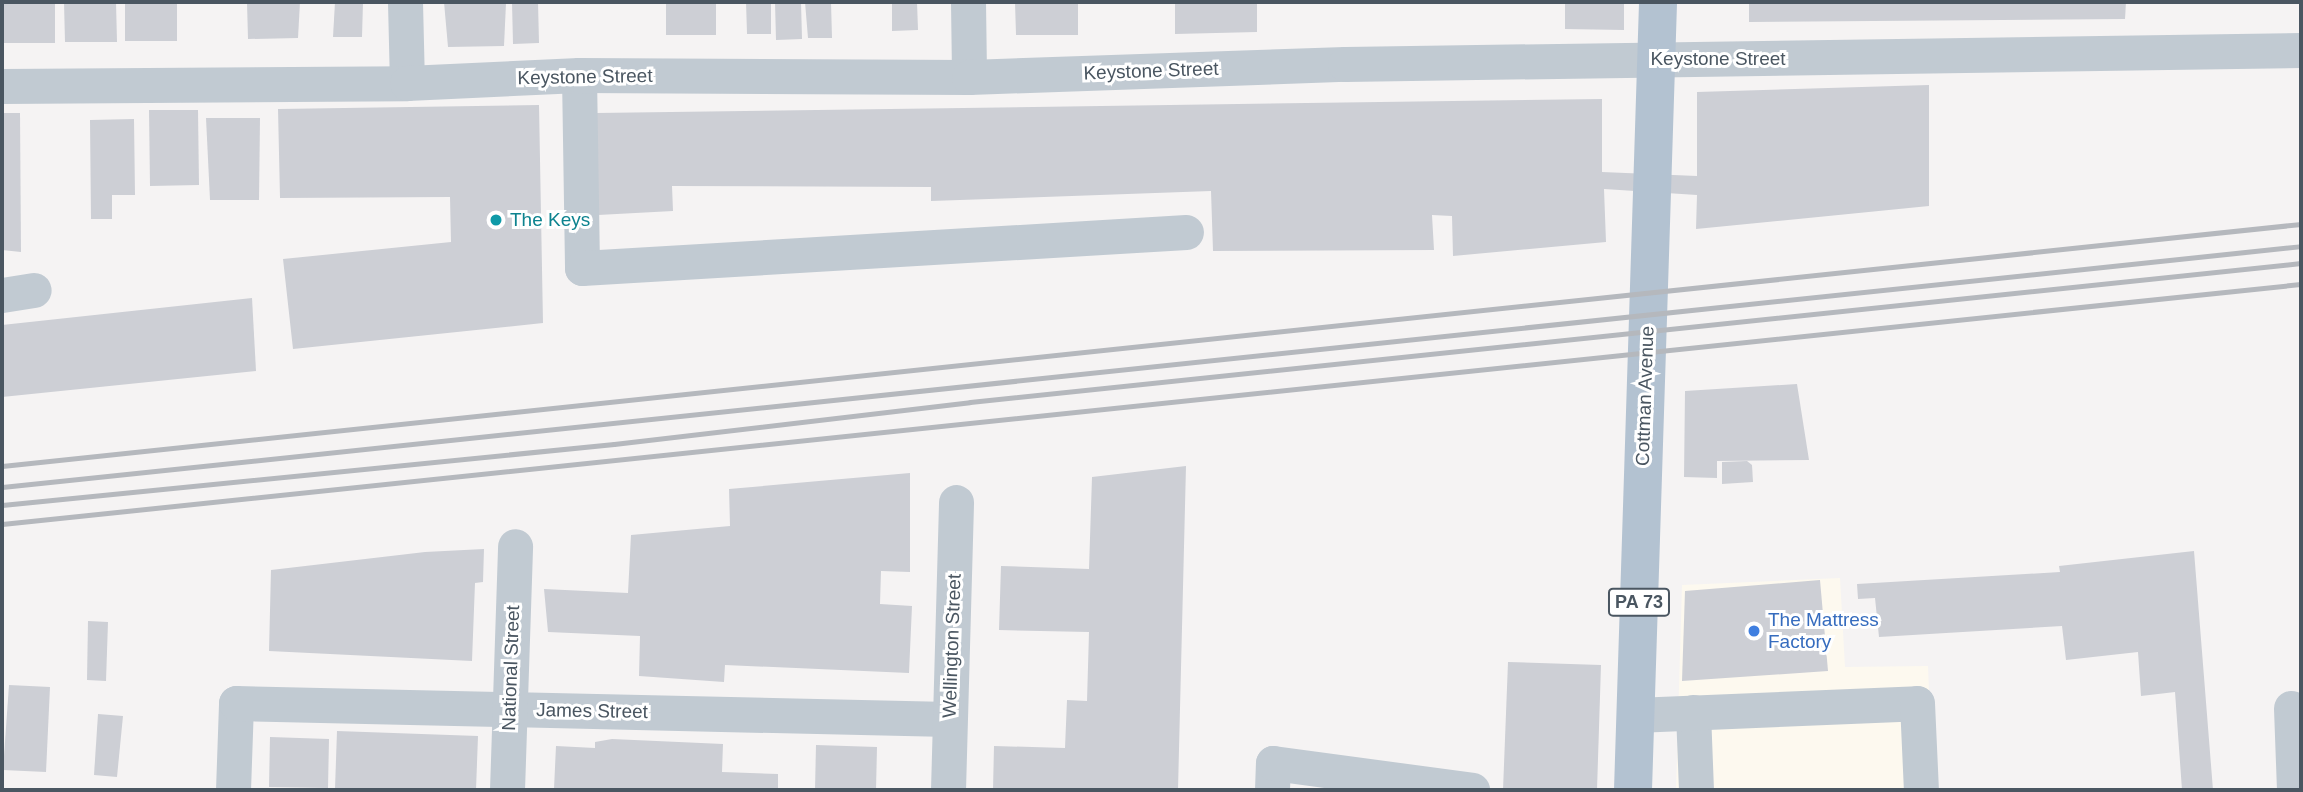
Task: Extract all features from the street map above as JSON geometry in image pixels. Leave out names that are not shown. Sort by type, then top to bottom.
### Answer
[{"type":"main road","name":"Cottman Avenue","points":[[1633,790],[1658,2]]},
{"type":"street","points":[[405,2],[407,83]]},
{"type":"street","points":[[968,2],[969,76]]},
{"type":"street","name":"Keystone Street","points":[[2,86],[407,83],[579,75],[969,76],[1657,58],[2301,50]]},
{"type":"street","points":[[579,75],[582,268],[1186,232]]},
{"type":"street","name":"Wellington Street","points":[[947,790],[956,502]]},
{"type":"street","name":"National Street","points":[[507,790],[515,546]]},
{"type":"street","name":"James Street","points":[[233,790],[236,703],[949,719]]},
{"type":"street","points":[[1636,715],[1917,703],[1922,790]]},
{"type":"street","points":[[2291,708],[2294,790]]},
{"type":"street","points":[[1693,712],[1696,790]]},
{"type":"street","points":[[1272,790],[1273,763],[1472,790]]},
{"type":"shaded area","points":[[1840,578],[1845,667],[1928,666],[1933,790],[1676,790],[1682,585]]},
{"type":"building","points":[[3,2],[55,2],[55,43],[4,43]]},
{"type":"building","points":[[64,2],[116,2],[117,42],[65,42]]},
{"type":"building","points":[[125,2],[177,2],[177,41],[125,41]]},
{"type":"building","points":[[247,2],[300,2],[298,38],[248,39]]},
{"type":"building","points":[[335,2],[363,2],[362,37],[333,37]]},
{"type":"building","points":[[444,2],[506,3],[504,46],[448,47]]},
{"type":"building","points":[[512,2],[538,2],[539,43],[513,44]]},
{"type":"building","points":[[666,2],[716,2],[716,35],[666,35]]},
{"type":"building","points":[[746,2],[771,2],[771,34],[747,34]]},
{"type":"building","points":[[775,2],[801,2],[802,39],[776,40]]},
{"type":"building","points":[[805,2],[831,2],[832,38],[808,38]]},
{"type":"building","points":[[892,2],[917,2],[918,30],[892,31]]},
{"type":"building","points":[[1015,2],[1078,2],[1078,35],[1016,35]]},
{"type":"building","points":[[1175,2],[1257,2],[1257,32],[1175,34]]},
{"type":"building","points":[[1565,2],[1624,2],[1624,30],[1565,29]]},
{"type":"building","points":[[1749,2],[2126,2],[2125,19],[1749,22]]},
{"type":"building","points":[[1929,85],[1929,206],[1696,229],[1697,195],[1604,189],[1606,242],[1453,256],[1452,216],[1432,215],[1434,250],[1213,251],[1211,191],[931,201],[931,187],[672,186],[673,211],[598,215],[596,113],[1602,99],[1602,172],[1697,176],[1697,92]]},
{"type":"building","name":"The Keys","points":[[539,105],[543,323],[293,349],[283,259],[451,242],[450,197],[280,198],[278,109]]},
{"type":"building","points":[[149,110],[198,110],[199,185],[150,186]]},
{"type":"building","points":[[2,113],[20,113],[21,252],[2,250]]},
{"type":"building","points":[[206,118],[260,118],[259,200],[210,200]]},
{"type":"building","points":[[134,119],[135,195],[112,195],[112,219],[91,219],[90,120]]},
{"type":"building","points":[[252,298],[256,371],[2,397],[2,325]]},
{"type":"building","points":[[1797,384],[1809,460],[1717,461],[1717,478],[1684,477],[1685,391]]},
{"type":"building","points":[[1747,461],[1752,465],[1753,482],[1722,484],[1722,462]]},
{"type":"building","points":[[1186,466],[1178,790],[993,790],[994,746],[1065,748],[1067,700],[1087,701],[1089,632],[999,630],[1001,566],[1089,569],[1092,477]]},
{"type":"building","points":[[910,473],[910,572],[881,571],[880,604],[912,606],[909,673],[725,665],[724,682],[639,676],[640,636],[548,632],[544,589],[628,593],[631,535],[730,526],[729,489]]},
{"type":"building","points":[[484,549],[483,582],[475,583],[472,661],[269,651],[271,570],[425,552]]},
{"type":"building","points":[[2194,551],[2213,790],[2182,790],[2175,692],[2141,696],[2138,652],[2066,660],[2062,626],[1879,637],[1875,598],[1858,599],[1857,584],[2060,572],[2059,566]]},
{"type":"building","name":"The Mattress Factory","points":[[1820,580],[1828,671],[1682,681],[1685,591]]},
{"type":"building","points":[[88,621],[108,622],[106,681],[87,680]]},
{"type":"building","points":[[1508,662],[1601,665],[1597,790],[1503,790]]},
{"type":"building","points":[[9,685],[50,687],[46,772],[3,770]]},
{"type":"building","points":[[98,714],[123,716],[117,777],[94,775]]},
{"type":"building","points":[[337,731],[478,736],[476,790],[335,789]]},
{"type":"building","points":[[270,737],[329,739],[328,788],[269,787]]},
{"type":"building","points":[[612,739],[723,744],[722,772],[778,774],[778,790],[554,789],[556,746],[595,748],[595,742]]},
{"type":"building","points":[[816,745],[877,747],[876,790],[815,790]]},
{"type":"railway","points":[[2,466],[2301,224]]},
{"type":"railway","points":[[2,487],[2301,246]]},
{"type":"railway","points":[[2,505],[614,444],[970,402],[2301,263]]},
{"type":"railway","points":[[2,524],[2301,284]]},
{"type":"place","name":"The Keys","points":[[496,220]]},
{"type":"place","name":"The Mattress Factory","points":[[1754,631]]}]
